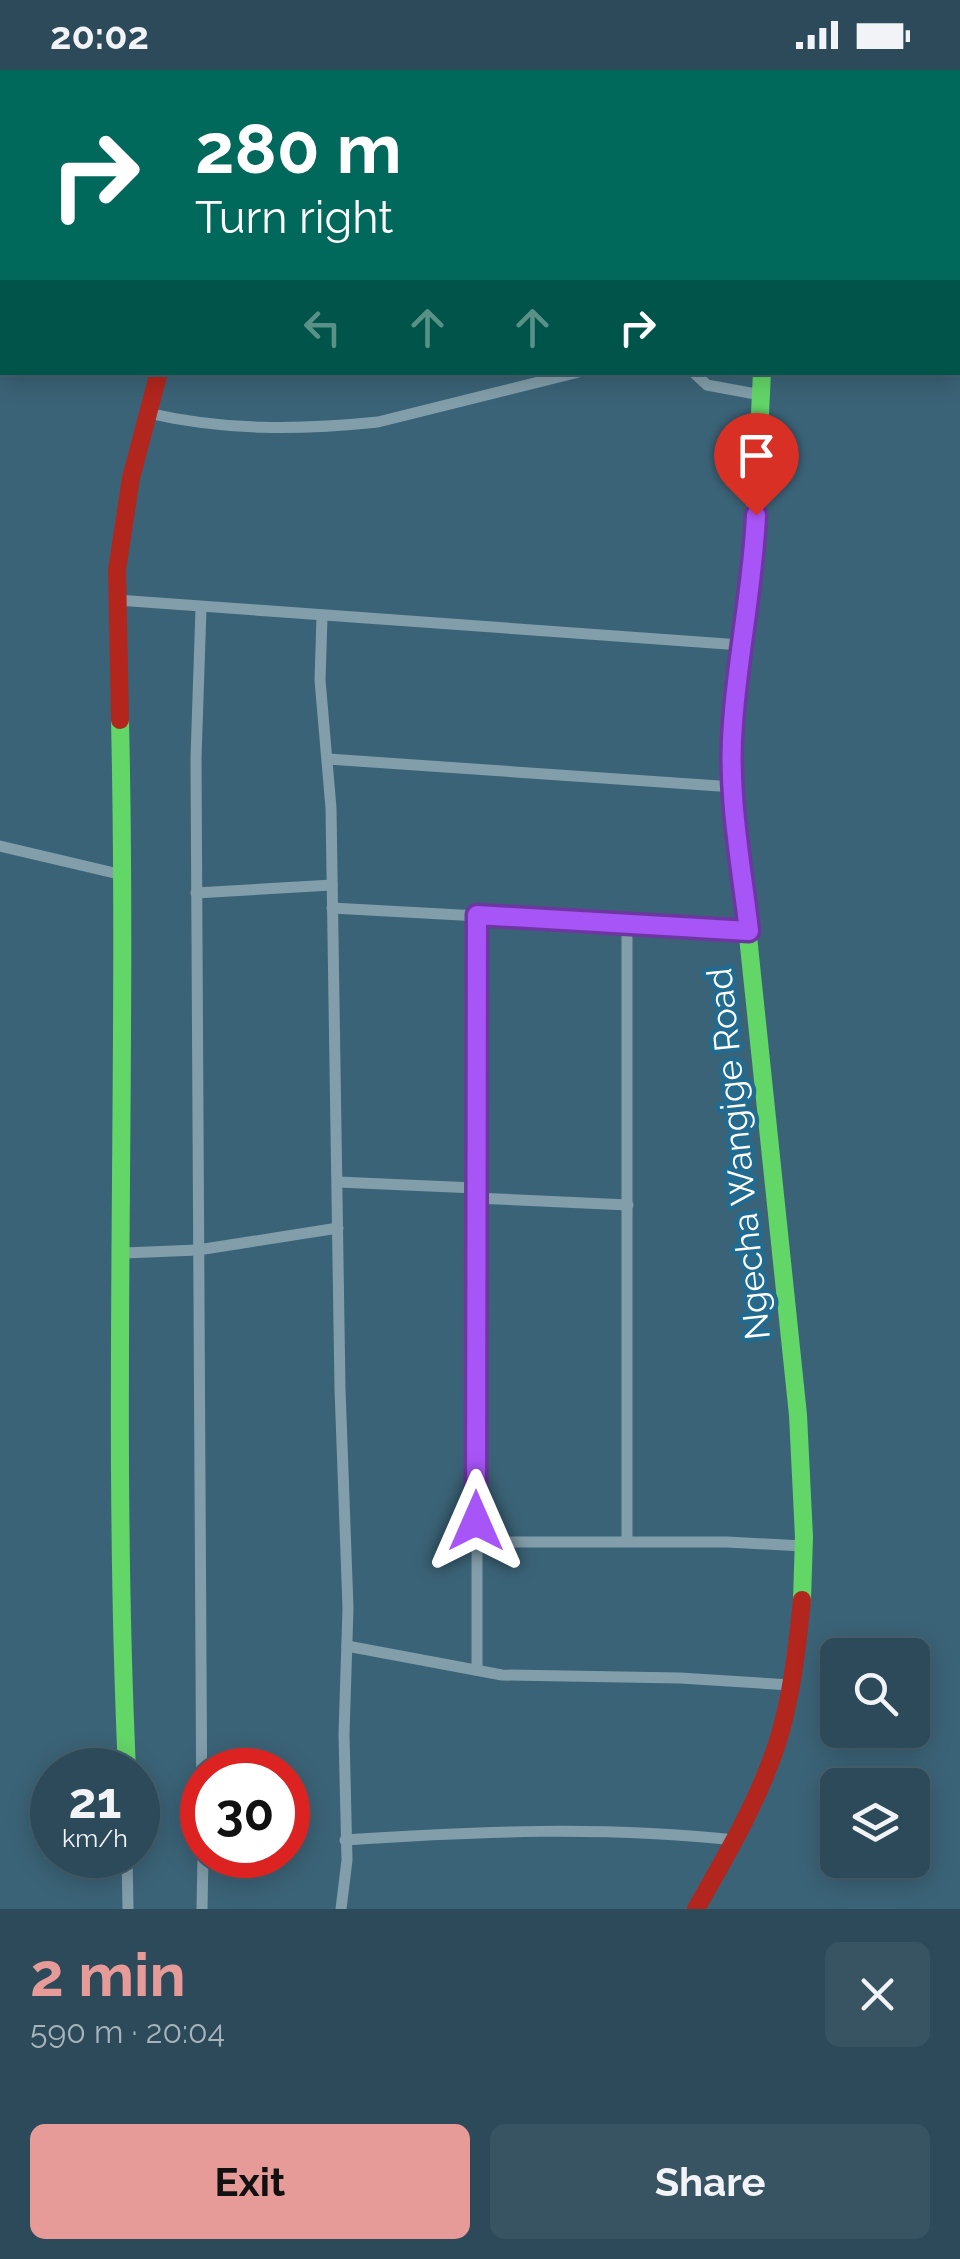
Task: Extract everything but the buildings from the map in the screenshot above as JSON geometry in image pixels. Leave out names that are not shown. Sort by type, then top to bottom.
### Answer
[{"type":"street","points":[[125,1748],[120,1636],[123,875],[117,600],[120,536],[158,375]]},
{"type":"street","points":[[148,413],[194,424],[249,430],[364,424],[567,375]]},
{"type":"street","points":[[696,375],[707,385],[761,395]]},
{"type":"street","name":"Ngecha Wangige Road","points":[[696,1909],[735,1840],[779,1738],[799,1630],[803,1546],[800,1436],[734,788],[733,722],[752,582],[762,375]]},
{"type":"street","points":[[117,600],[741,645]]},
{"type":"street","points":[[200,608],[196,893],[201,1748]]},
{"type":"street","points":[[322,617],[320,680],[328,759],[332,885],[347,1646],[342,1909]]},
{"type":"street","points":[[328,759],[734,788]]},
{"type":"street","points":[[0,846],[123,875]]},
{"type":"street","points":[[196,893],[332,885]]},
{"type":"street","points":[[332,908],[749,931]]},
{"type":"street","points":[[477,915],[478,1670]]},
{"type":"street","points":[[627,924],[627,1541]]},
{"type":"street","points":[[338,1182],[628,1205]]},
{"type":"street","points":[[124,1253],[198,1250],[338,1228]]},
{"type":"street","points":[[476,1542],[803,1546]]},
{"type":"street","points":[[347,1646],[502,1676],[680,1678],[791,1685]]},
{"type":"street","points":[[346,1840],[452,1833],[597,1832],[735,1840]]},
{"type":"street","points":[[128,1878],[128,1909]]},
{"type":"street","points":[[202,1878],[202,1909]]},
{"type":"traffic: fast","points":[[762,375],[752,582],[733,722],[735,812],[798,1415],[804,1537],[802,1600]]},
{"type":"traffic: fast","points":[[120,720],[120,1508],[126,1748]]},
{"type":"traffic: jam","points":[[120,720],[117,570],[131,478],[158,375]]},
{"type":"traffic: jam","points":[[696,1909],[751,1808],[777,1744],[790,1690],[802,1600]]},
{"type":"route","points":[[476,1521],[477,915],[749,931],[735,812],[732,741],[752,582],[756,515]]}]
